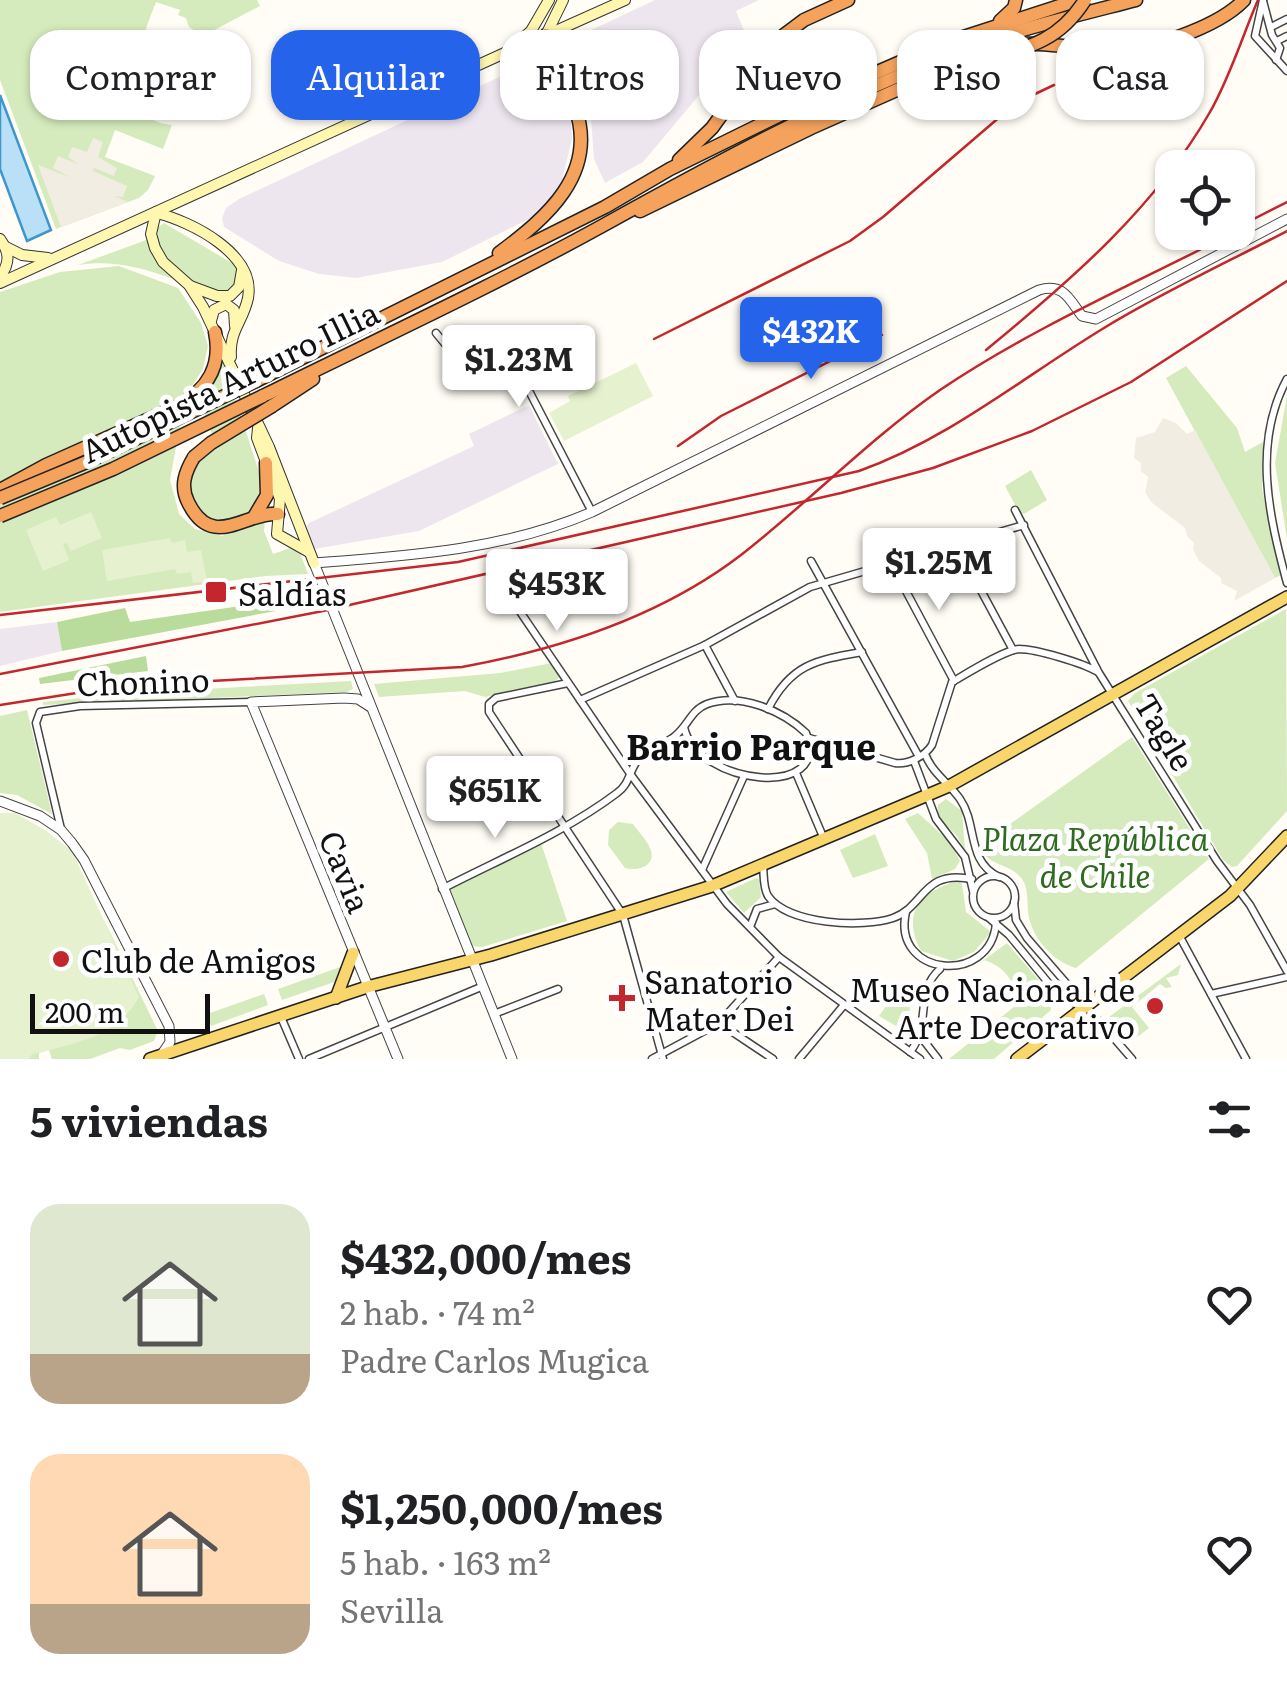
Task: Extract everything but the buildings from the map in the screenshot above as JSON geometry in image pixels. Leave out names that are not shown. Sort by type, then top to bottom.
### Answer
[{"type":"highway","points":[[670,169],[712,128],[770,48],[804,20],[848,0]]},
{"type":"highway","points":[[989,28],[1008,16],[1016,0]]},
{"type":"highway","points":[[601,226],[654,206],[793,136],[908,85],[962,64],[1031,47],[1058,31],[1082,0]]},
{"type":"highway","name":"Autopista Arturo Illia","points":[[0,498],[256,381],[605,206],[670,169],[840,87],[942,44],[1082,0]]},
{"type":"highway","name":"Autopista Arturo Illia","points":[[1025,30],[1136,0]]},
{"type":"highway","points":[[1036,43],[1108,50],[1134,48],[1218,20],[1244,0]]},
{"type":"highway","name":"Autopista Arturo Illia","points":[[0,516],[268,401],[374,340],[788,126],[897,79]]},
{"type":"highway","points":[[473,272],[548,215],[565,191],[574,170],[578,120]]},
{"type":"highway","points":[[0,490],[193,396],[214,368],[218,351],[213,327]]},
{"type":"highway","points":[[268,401],[194,458],[184,485],[193,510],[216,527],[232,528],[263,514],[278,514]]},
{"type":"highway","points":[[249,521],[267,495],[266,464]]},
{"type":"main road","points":[[532,30],[549,0]]},
{"type":"main road","points":[[548,30],[563,0]]},
{"type":"main road","points":[[557,30],[625,0]]},
{"type":"main road","points":[[0,280],[500,56]]},
{"type":"main road","points":[[156,212],[181,221],[238,261],[246,274],[249,289],[244,311],[230,344],[232,368]]},
{"type":"main road","points":[[156,212],[151,234],[155,248],[163,262],[189,285],[213,327],[269,447],[312,559]]},
{"type":"main road","points":[[3,243],[22,255],[50,258]]},
{"type":"main road","points":[[0,280],[8,262],[3,243]]},
{"type":"main road","points":[[189,285],[217,296],[230,296],[242,281],[238,261]]},
{"type":"main road","points":[[213,327],[214,310],[226,304],[234,310],[235,327]]},
{"type":"main road","points":[[258,428],[257,438],[280,499],[277,534],[301,545],[312,559]]},
{"type":"main road","points":[[278,514],[299,524]]},
{"type":"main road","points":[[290,541],[299,524]]},
{"type":"main road","points":[[155,1057],[185,1054],[367,987],[472,961],[712,886],[949,786],[1287,597]]},
{"type":"main road","points":[[1017,1059],[1239,888],[1287,836]]},
{"type":"main road","points":[[336,998],[353,953]]},
{"type":"street","points":[[1263,0],[1283,65]]},
{"type":"street","points":[[1263,0],[1255,36],[1283,65]]},
{"type":"street","points":[[1272,27],[1287,19]]},
{"type":"street","points":[[1276,41],[1287,36]]},
{"type":"street","points":[[312,559],[479,545],[550,528],[592,512],[1039,290],[1068,294],[1082,316],[1096,319],[1287,219]]},
{"type":"street","points":[[436,334],[445,344],[527,387],[592,512]]},
{"type":"street","points":[[1287,380],[1272,420],[1265,468],[1287,583]]},
{"type":"street","name":"Tagle","points":[[1015,510],[1099,674],[1217,861],[1239,888],[1287,974]]},
{"type":"street","points":[[580,700],[705,645],[792,596],[824,583],[1024,525]]},
{"type":"street","points":[[956,544],[1013,650]]},
{"type":"street","points":[[312,559],[356,683],[352,694],[344,698]]},
{"type":"street","points":[[312,559],[512,1059]]},
{"type":"street","points":[[811,561],[919,757],[936,819],[960,849],[972,879],[975,907],[1009,934],[1060,997],[1084,1007]]},
{"type":"street","points":[[891,564],[954,680]]},
{"type":"street","points":[[504,588],[712,886],[779,957],[920,1059]]},
{"type":"street","points":[[705,645],[736,702]]},
{"type":"street","points":[[442,889],[532,842],[566,829],[621,791],[642,756],[684,727],[702,706],[714,702],[768,708],[794,723],[809,738],[897,764],[919,757],[932,745],[954,680],[1013,650],[1084,666],[1099,674]]},
{"type":"street","points":[[768,708],[786,681],[805,666],[862,652]]},
{"type":"street","points":[[568,683],[496,698],[488,706],[490,714],[622,914],[662,1057]]},
{"type":"street","name":"Chonino","points":[[61,830],[36,723],[40,712],[80,706],[344,698],[358,699],[369,706]]},
{"type":"street","name":"Cavia","points":[[251,702],[398,1059]]},
{"type":"street","points":[[684,727],[686,738],[697,751],[744,776],[766,778],[796,773],[806,759],[809,738]]},
{"type":"street","points":[[919,757],[963,803],[981,863],[1012,887],[1016,920],[1023,933],[1132,1059]]},
{"type":"street","points":[[796,773],[824,839]]},
{"type":"street","points":[[701,871],[744,776]]},
{"type":"street","points":[[0,802],[40,816],[61,830],[84,860],[168,1026],[170,1042],[155,1057]]},
{"type":"street","points":[[763,864],[765,890],[776,904],[806,917],[849,924],[890,919],[906,912],[919,894],[936,882],[955,877],[972,879]]},
{"type":"street","points":[[974,891],[984,878],[999,877]]},
{"type":"street","points":[[992,921],[1005,915],[1014,902]]},
{"type":"street","points":[[750,928],[757,909],[776,904]]},
{"type":"street","points":[[906,912],[905,933],[910,944],[919,955],[942,968],[957,966],[979,954],[992,941],[992,921]]},
{"type":"street","points":[[1178,935],[1246,1059]]},
{"type":"street","points":[[652,1059],[719,1023],[779,957]]},
{"type":"street","points":[[910,1052],[921,1037],[926,989],[942,968]]},
{"type":"street","points":[[1211,994],[1287,974]]},
{"type":"street","points":[[309,1059],[481,986]]},
{"type":"street","points":[[493,1014],[558,988]]},
{"type":"street","points":[[799,1059],[844,1005]]},
{"type":"street","points":[[281,1017],[298,1059]]},
{"type":"street","points":[[719,1023],[772,1059]]},
{"type":"street","points":[[921,1037],[938,1059]]},
{"type":"shaded area","points":[[655,0],[759,0],[736,11],[744,30],[699,30],[699,95],[679,119],[679,30],[591,30]]},
{"type":"shaded area","points":[[500,77],[500,120],[570,120],[572,139],[561,184],[543,212],[442,262],[356,278],[319,274],[279,261],[224,227],[226,208],[239,199],[408,120],[480,120],[480,86]]},
{"type":"shaded area","points":[[591,120],[678,120],[643,162],[605,183],[594,159]]},
{"type":"shaded area","points":[[93,138],[103,142],[98,157],[117,168],[114,176],[94,168],[93,171],[127,186],[123,197],[114,196],[128,202],[61,227],[38,165],[72,178],[53,168],[58,156],[78,164],[68,157],[72,147],[87,152]]},
{"type":"shaded area","points":[[529,405],[558,464],[419,531],[314,549],[306,527],[309,523],[474,446],[469,434]]},
{"type":"shaded area","points":[[1163,418],[1176,423],[1187,434],[1195,430],[1275,578],[1234,601],[1237,591],[1221,583],[1221,578],[1199,561],[1185,528],[1151,502],[1145,492],[1148,477],[1134,458],[1136,438],[1155,432]]},
{"type":"shaded area","points":[[57,622],[62,651],[0,666],[0,629]]},
{"type":"green space","points":[[0,0],[257,0],[260,6],[214,30],[194,30],[186,18],[178,15],[180,10],[156,2],[146,30],[30,30],[30,120],[153,120],[172,125],[163,149],[115,130],[105,157],[155,176],[148,190],[139,198],[56,229],[0,80]]},
{"type":"green space","points":[[164,223],[237,266],[239,284],[226,294],[179,272],[159,242],[157,228]]},
{"type":"green space","points":[[149,239],[157,260],[173,279],[126,266],[78,265]]},
{"type":"green space","points":[[119,266],[178,288],[201,323],[208,346],[203,369],[185,397],[170,480],[179,514],[195,529],[222,536],[265,519],[264,531],[273,554],[293,547],[299,550],[308,574],[266,576],[0,612],[0,292],[60,272]]},
{"type":"green space","points":[[220,352],[263,484],[259,501],[244,518],[211,523],[194,506],[187,485],[199,458],[216,445],[198,397]]},
{"type":"green space","points":[[636,363],[653,396],[564,441],[549,413],[570,401],[568,396]]},
{"type":"green space","points":[[1186,366],[1237,428],[1245,452],[1263,442],[1262,489],[1281,575],[1275,578],[1166,378]]},
{"type":"green space","points":[[1287,396],[1287,539],[1275,463]]},
{"type":"green space","points":[[1031,470],[1047,500],[1024,514],[1019,512],[1005,486]]},
{"type":"green space","points":[[91,512],[102,538],[71,551],[67,543],[63,544],[69,560],[43,571],[26,530],[56,517],[60,525]]},
{"type":"green space","points":[[170,538],[172,543],[185,540],[187,552],[201,550],[207,581],[193,583],[191,572],[177,574],[175,569],[107,581],[102,550]]},
{"type":"green space","points":[[295,598],[297,607],[62,651],[57,622],[125,608],[130,622]]},
{"type":"green space","points":[[1286,609],[1287,811],[1232,867],[1223,860],[1128,701],[1135,693]]},
{"type":"green space","points":[[146,656],[148,671],[40,684],[39,678]]},
{"type":"green space","points":[[552,663],[560,676],[554,683],[485,697],[465,691],[379,697],[374,684],[500,673]]},
{"type":"green space","points":[[351,681],[353,689],[347,692],[43,705],[130,693]]},
{"type":"green space","points":[[27,710],[52,814],[17,795],[0,793],[0,716]]},
{"type":"green space","name":"Plaza República de Chile","points":[[1132,737],[1209,859],[1076,968],[1053,955],[1035,934],[1022,879],[988,858],[979,846]]},
{"type":"green space","points":[[946,799],[962,811],[965,850],[937,816],[938,805]]},
{"type":"green space","name":"Club de Amigos","points":[[0,813],[15,813],[72,851],[139,997],[130,1011],[107,1030],[32,1054],[29,1059],[0,1059]]},
{"type":"green space","points":[[918,813],[950,842],[960,861],[955,869],[932,879],[927,853],[905,819]]},
{"type":"green space","points":[[618,822],[633,824],[646,840],[652,858],[646,865],[625,868],[608,845],[609,830]]},
{"type":"green space","points":[[875,834],[888,866],[853,878],[840,850]]},
{"type":"green space","points":[[541,843],[567,921],[482,947],[472,946],[448,890]]},
{"type":"green space","points":[[756,878],[761,897],[744,913],[726,892]]},
{"type":"green space","points":[[958,881],[962,884],[966,912],[991,932],[974,952],[953,961],[921,951],[913,925],[924,898]]},
{"type":"green space","points":[[104,920],[158,1031],[154,1041],[90,1059],[52,1059],[49,1050],[39,1053],[39,1059],[0,1059]]},
{"type":"green space","points":[[1007,943],[1050,993],[1051,1010],[994,1059],[949,1059],[1015,1006],[1008,977],[984,960]]},
{"type":"green space","points":[[1181,964],[1178,975],[1166,978],[1172,987],[1160,984],[1132,1007],[1149,1028],[1128,1044],[1109,1023],[1109,1017]]},
{"type":"green space","points":[[346,965],[340,980],[282,1000],[278,989]]},
{"type":"green space","points":[[884,984],[910,1005],[908,1033],[879,1016],[889,1002],[878,992]]},
{"type":"green space","points":[[264,994],[268,1005],[211,1026],[207,1014]]},
{"type":"water","points":[[0,95],[51,230],[27,241],[0,169]]},
{"type":"railway","points":[[986,350],[1079,270],[1164,180],[1217,99],[1258,0]]},
{"type":"railway","points":[[654,339],[850,241],[1016,103],[1054,85]]},
{"type":"railway","points":[[1255,218],[1287,202]]},
{"type":"railway","points":[[0,615],[458,562],[859,471],[924,442],[1126,315],[1287,231]]},
{"type":"railway","points":[[0,705],[121,686],[462,667],[536,651],[608,628],[677,596],[741,555],[940,390],[1048,326],[1199,250]]},
{"type":"railway","points":[[0,674],[323,611],[841,493],[933,468],[1032,431],[1131,382],[1287,281]]},
{"type":"railway","points":[[678,446],[721,416],[882,335]]},
{"type":"place","name":"Saldías","points":[[216,592]]},
{"type":"place","name":"Club de Amigos","points":[[61,959]]},
{"type":"place","name":"Sanatorio Mater Dei","points":[[622,998]]},
{"type":"place","name":"Museo Nacional de Arte Decorativo","points":[[1155,1006]]},
{"type":"district","name":"Barrio Parque","points":[[751,745]]}]
